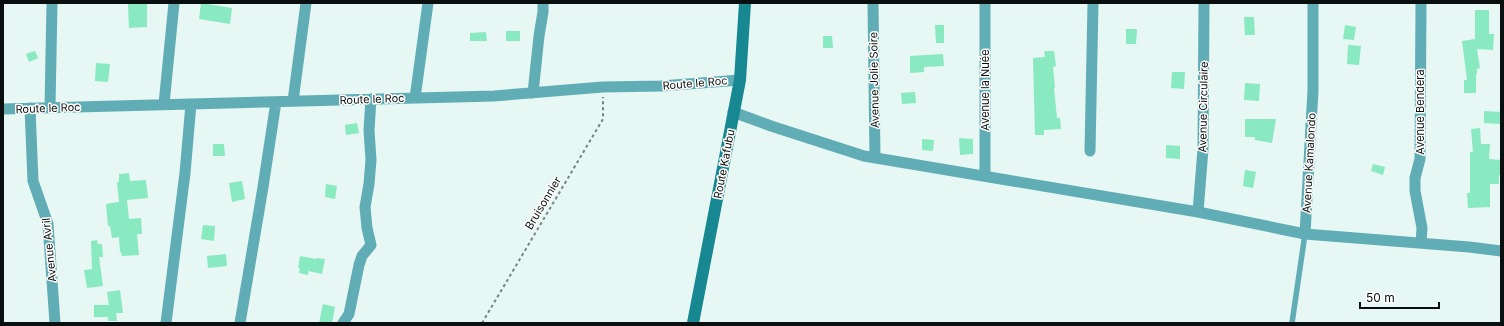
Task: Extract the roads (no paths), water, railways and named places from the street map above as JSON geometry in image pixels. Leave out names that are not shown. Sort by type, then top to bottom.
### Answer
[{"type":"main road","name":"Route Kafubu","points":[[693,323],[740,80],[745,3]]},
{"type":"street","points":[[50,108],[52,3]]},
{"type":"street","points":[[164,104],[174,3]]},
{"type":"street","points":[[293,101],[306,3]]},
{"type":"street","points":[[415,98],[428,3]]},
{"type":"street","points":[[533,93],[543,3]]},
{"type":"street","name":"Avenue Jolie Soire","points":[[873,3],[875,158]]},
{"type":"street","name":"Avenue la Nuée","points":[[985,3],[985,176]]},
{"type":"street","points":[[1090,150],[1093,3]]},
{"type":"street","name":"Avenue Circulaire","points":[[1198,212],[1203,149],[1204,3]]},
{"type":"street","name":"Avenue Kamalondo","points":[[1305,234],[1313,90],[1314,3]]},
{"type":"street","name":"Avenue Bendera","points":[[1421,3],[1420,159],[1415,191],[1422,228],[1421,243]]},
{"type":"street","name":"Route le Roc","points":[[3,109],[494,96],[604,87],[661,86],[740,80]]},
{"type":"street","points":[[343,323],[349,314],[362,256],[371,245],[367,228],[365,207],[369,184],[369,130],[371,99]]},
{"type":"street","points":[[240,323],[276,102]]},
{"type":"street","points":[[166,323],[185,173],[191,104]]},
{"type":"street","name":"Avenue Avril","points":[[30,108],[33,181],[48,224],[54,323]]},
{"type":"street","points":[[733,112],[771,126],[864,156],[875,158],[1198,212],[1305,234],[1469,247],[1501,251]]},
{"type":"lane","name":"Avenue Kamalondo","points":[[1292,323],[1305,234]]}]
